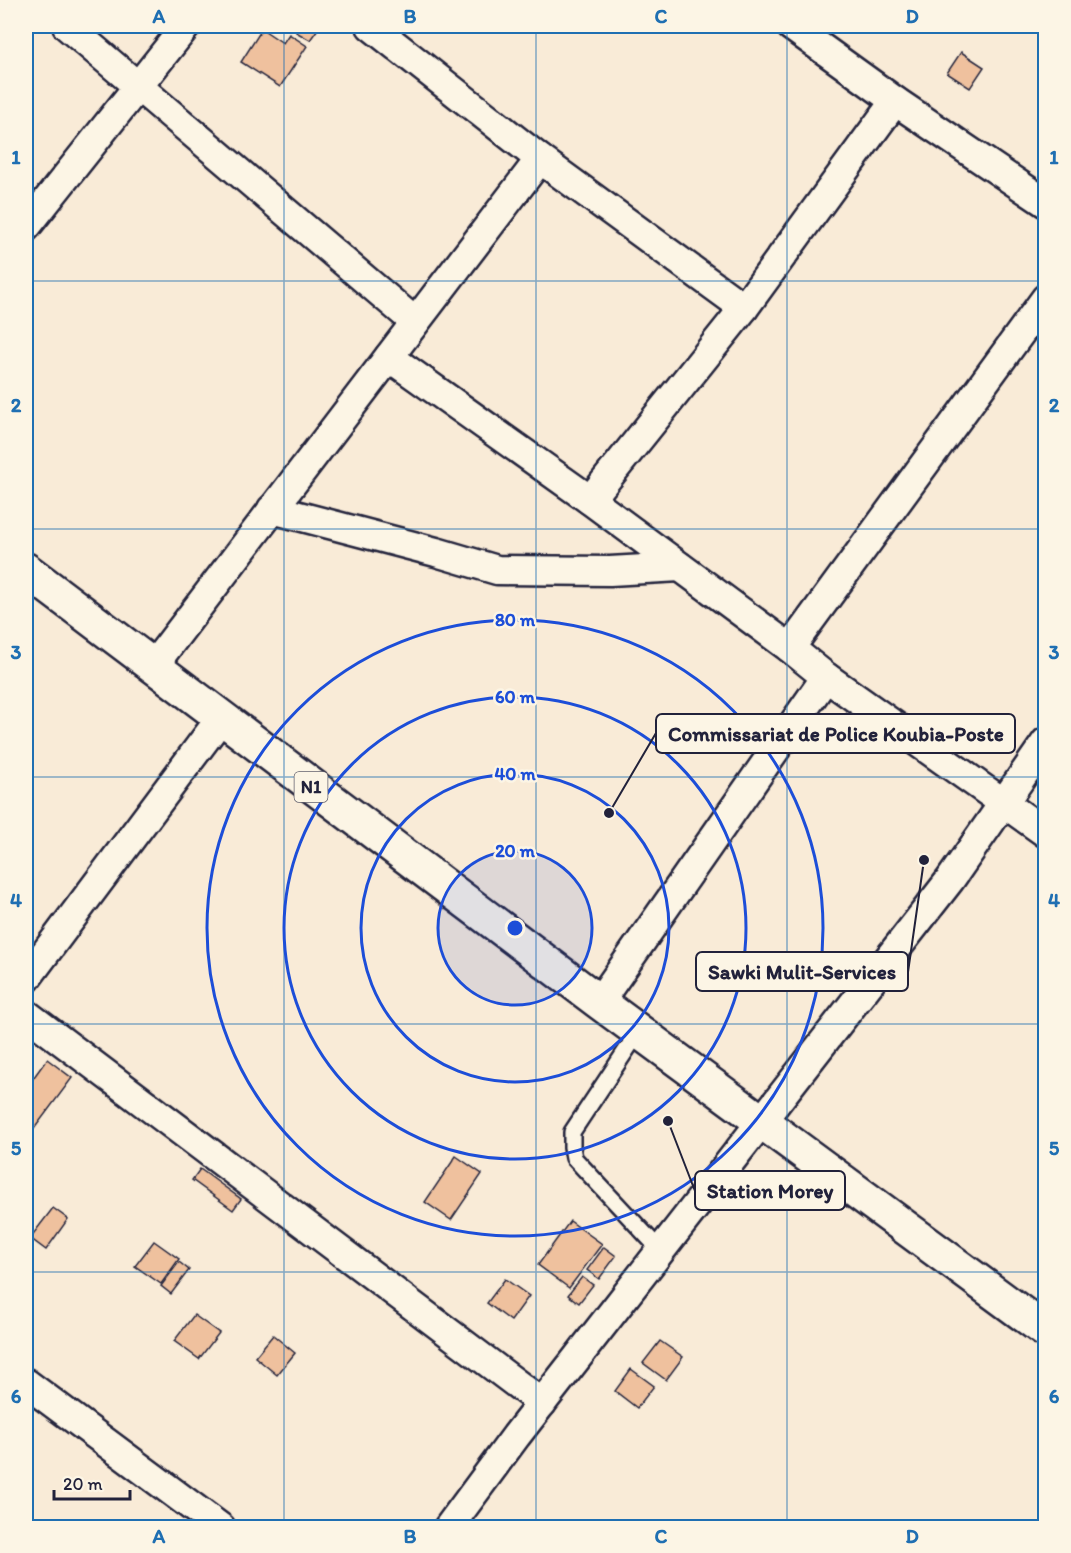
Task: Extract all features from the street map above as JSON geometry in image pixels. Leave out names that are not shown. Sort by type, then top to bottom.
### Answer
[{"type":"main road","name":"N1","points":[[26,570],[598,1002],[1046,1331]]},
{"type":"street","points":[[68,26],[415,322]]},
{"type":"street","points":[[26,227],[186,26]]},
{"type":"street","points":[[371,26],[540,159],[744,308]]},
{"type":"street","points":[[791,26],[895,101],[1046,203]]},
{"type":"street","points":[[590,500],[744,308],[895,101]]},
{"type":"street","points":[[153,666],[540,159]]},
{"type":"street","points":[[790,648],[1046,298]]},
{"type":"street","points":[[389,357],[590,500],[826,677],[1046,833]]},
{"type":"street","points":[[272,509],[497,570],[610,571],[680,567]]},
{"type":"street","points":[[598,1002],[826,677]]},
{"type":"street","points":[[26,979],[221,718]]},
{"type":"street","points":[[448,1527],[950,880],[1046,742]]},
{"type":"street","points":[[1003,802],[1046,805]]},
{"type":"street","points":[[26,1014],[542,1403]]},
{"type":"street","points":[[26,1383],[221,1527]]},
{"type":"lane","points":[[639,1031],[572,1132],[572,1147],[574,1158],[661,1251]]},
{"type":"building","points":[[300,26],[320,26],[310,40],[296,32]]},
{"type":"building","points":[[262,29],[283,43],[289,34],[307,46],[280,87],[241,62]]},
{"type":"building","points":[[961,52],[984,67],[970,88],[947,73]]},
{"type":"building","points":[[47,1059],[72,1078],[31,1133],[26,1129],[26,1088]]},
{"type":"building","points":[[456,1156],[482,1174],[451,1220],[425,1202]]},
{"type":"building","points":[[200,1169],[241,1199],[233,1210],[192,1180]]},
{"type":"building","points":[[53,1208],[68,1219],[46,1250],[30,1238]]},
{"type":"building","points":[[570,1221],[602,1244],[569,1288],[538,1265]]},
{"type":"building","points":[[154,1241],[179,1259],[161,1284],[135,1266]]},
{"type":"building","points":[[604,1247],[616,1256],[599,1279],[587,1270]]},
{"type":"building","points":[[179,1262],[189,1270],[171,1294],[161,1286]]},
{"type":"building","points":[[582,1277],[593,1285],[579,1303],[568,1295]]},
{"type":"building","points":[[505,1279],[529,1296],[511,1321],[487,1303]]},
{"type":"building","points":[[194,1315],[219,1333],[199,1359],[174,1341]]},
{"type":"building","points":[[273,1335],[295,1353],[277,1375],[255,1357]]},
{"type":"building","points":[[660,1341],[683,1357],[666,1380],[643,1363]]},
{"type":"building","points":[[631,1369],[654,1386],[637,1408],[615,1391]]},
{"type":"place","name":"Commissariat de Police Koubia-Poste","points":[[609,813]]},
{"type":"place","name":"Sawki Mulit-Services","points":[[924,860]]},
{"type":"place","name":"Station Morey","points":[[668,1121]]}]
